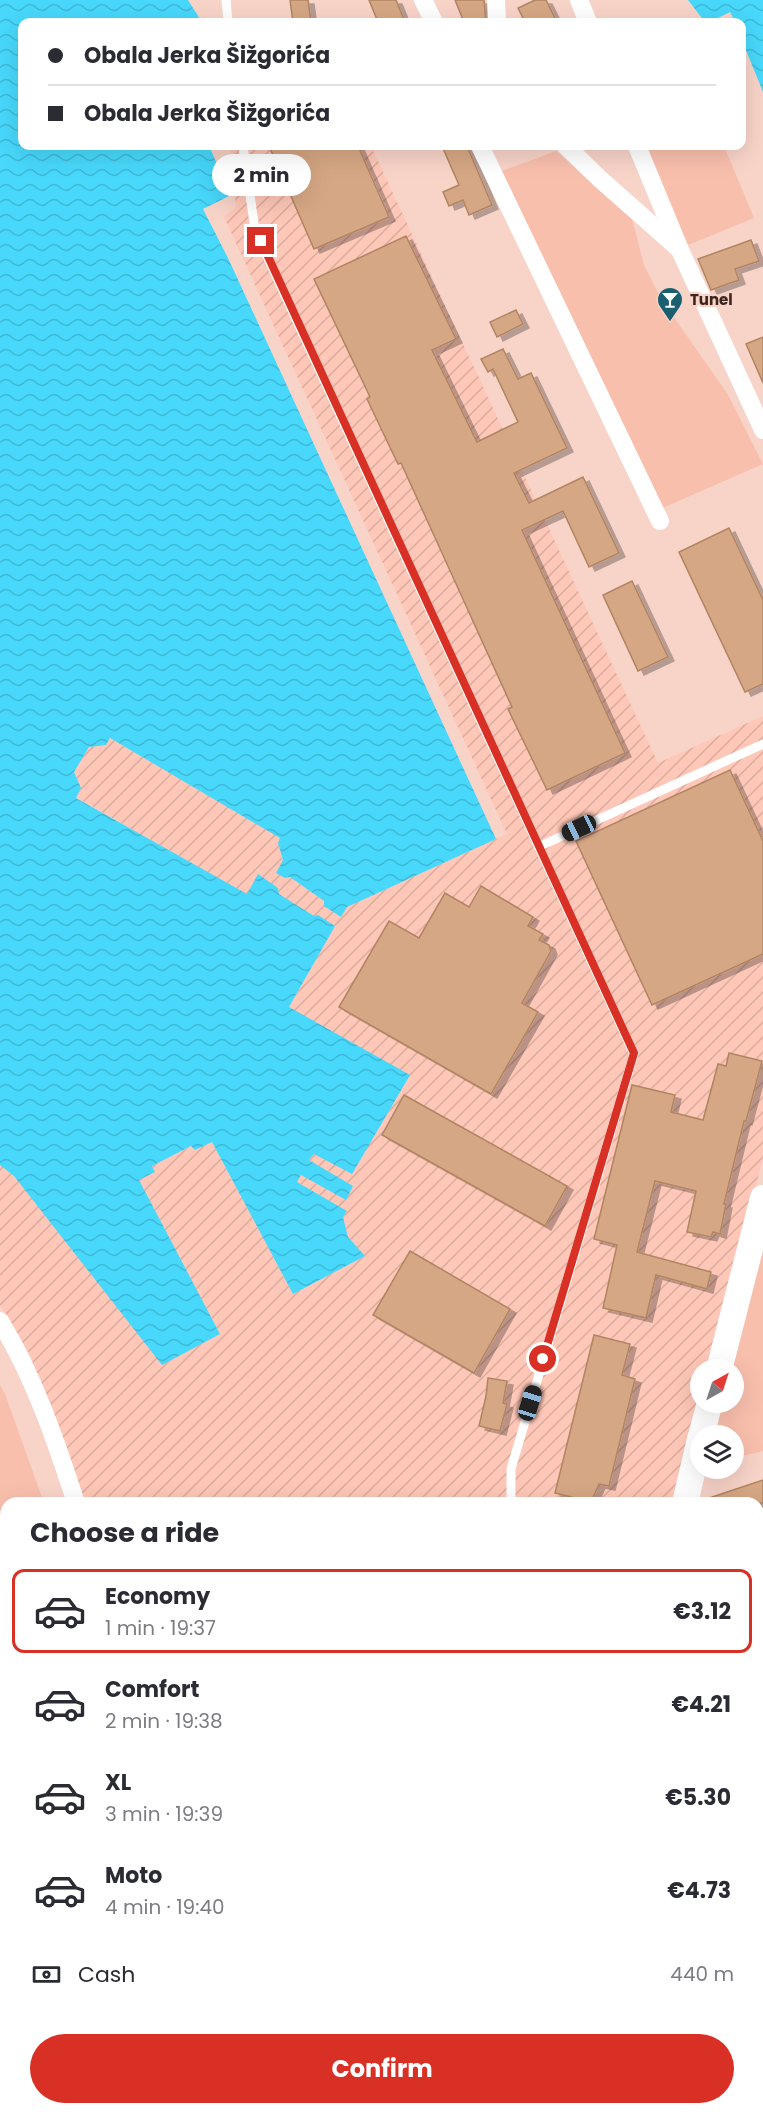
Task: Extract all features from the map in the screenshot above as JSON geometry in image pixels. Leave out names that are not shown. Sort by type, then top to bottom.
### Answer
[{"type":"street","points":[[423,0],[432,18]]},
{"type":"street","points":[[496,0],[497,18]]},
{"type":"street","points":[[579,0],[586,18]]},
{"type":"street","points":[[482,150],[660,521]]},
{"type":"street","points":[[570,150],[680,250]]},
{"type":"street","points":[[639,150],[680,250],[763,430]]},
{"type":"street","points":[[721,1359],[763,1198]]},
{"type":"street","points":[[0,1321],[20,1354],[60,1454],[74,1497]]},
{"type":"street","points":[[687,1497],[691,1479]]},
{"type":"lane","points":[[226,0],[228,18]]},
{"type":"lane","points":[[244,150],[255,230],[634,1053],[511,1468],[512,1497]]},
{"type":"lane","points":[[538,846],[763,744]]},
{"type":"shaded area","points":[[230,150],[373,150],[658,763],[763,716],[763,1158],[712,1359],[690,1359],[690,1413],[697,1413],[694,1425],[690,1425],[690,1441],[676,1497],[82,1497],[61,1432],[29,1353],[0,1305],[0,1165],[14,1175],[162,1364],[220,1334],[139,1180],[155,1171],[152,1166],[192,1146],[195,1150],[212,1142],[293,1294],[365,1256],[348,1237],[343,1217],[347,1211],[297,1182],[301,1175],[345,1199],[353,1186],[309,1160],[314,1154],[289,1007],[335,926],[314,917],[279,894],[278,888],[258,875],[247,895],[76,797],[81,788],[74,772],[89,747],[106,745],[110,738],[281,838],[278,843],[285,878],[290,877],[324,901],[341,917],[347,907],[507,834],[224,217],[236,207]]},
{"type":"shaded area","points":[[649,150],[726,150],[754,218],[688,245]]},
{"type":"shaded area","points":[[556,151],[632,219],[644,265],[661,299],[727,393],[763,464],[658,510],[502,171]]},
{"type":"shaded area","points":[[763,1235],[763,1451],[744,1456],[744,1425],[715,1425],[718,1413],[744,1413],[744,1359],[732,1359]]},
{"type":"shaded area","points":[[0,1385],[42,1497],[0,1497]]},
{"type":"water","points":[[0,0],[188,0],[199,18],[18,18],[18,150],[211,150],[231,195],[203,209],[228,258],[496,839],[347,907],[341,917],[324,906],[324,901],[290,877],[285,878],[276,873],[283,860],[278,843],[280,838],[110,738],[106,745],[89,747],[74,772],[81,788],[76,798],[247,894],[258,874],[278,888],[279,894],[335,926],[289,1007],[410,1075],[352,1174],[314,1154],[309,1160],[353,1186],[346,1200],[301,1175],[297,1182],[347,1211],[343,1217],[348,1237],[365,1256],[293,1294],[212,1142],[195,1150],[191,1146],[152,1166],[155,1172],[139,1180],[220,1334],[162,1365],[14,1176],[0,1165]]},
{"type":"water","points":[[688,0],[763,0],[763,92],[746,50],[746,18],[733,18],[730,12],[718,18],[702,18]]},
{"type":"building","points":[[290,0],[308,0],[310,18],[292,18]]},
{"type":"building","points":[[369,0],[396,0],[403,18],[376,18]]},
{"type":"building","points":[[455,0],[484,0],[486,18],[462,18]]},
{"type":"building","points":[[535,0],[546,0],[555,18],[523,18],[518,8]]},
{"type":"building","points":[[271,150],[360,150],[389,217],[314,249]]},
{"type":"building","points":[[444,150],[469,150],[492,205],[469,215],[463,200],[449,206],[443,192],[459,185]]},
{"type":"building","points":[[406,236],[456,339],[432,350],[477,442],[518,422],[493,369],[488,372],[481,359],[503,349],[518,379],[531,373],[567,448],[514,473],[529,503],[583,477],[619,553],[589,567],[563,511],[522,530],[625,753],[547,790],[508,709],[512,707],[401,463],[398,464],[367,399],[370,397],[314,279]]},
{"type":"building","points":[[751,240],[759,261],[735,269],[739,280],[711,290],[698,259]]},
{"type":"building","points":[[516,310],[523,324],[497,337],[490,322]]},
{"type":"building","points":[[763,337],[763,383],[746,344]]},
{"type":"building","points":[[729,528],[763,600],[763,684],[745,692],[679,552]]},
{"type":"building","points":[[632,581],[668,657],[638,671],[603,595]]},
{"type":"building","points":[[730,770],[763,841],[763,954],[652,1005],[576,841]]},
{"type":"building","points":[[481,886],[533,917],[528,926],[543,934],[539,940],[549,945],[551,951],[522,1003],[538,1012],[491,1094],[339,1007],[389,921],[419,938],[445,893],[469,907]]},
{"type":"building","points":[[729,1053],[762,1061],[746,1121],[744,1121],[724,1204],[726,1204],[720,1234],[713,1232],[711,1237],[687,1232],[696,1191],[655,1181],[637,1252],[711,1272],[707,1289],[656,1275],[646,1318],[603,1308],[617,1245],[594,1239],[632,1085],[675,1095],[671,1112],[703,1120],[718,1064],[726,1066]]},
{"type":"building","points":[[404,1095],[567,1186],[545,1226],[382,1135]]},
{"type":"building","points":[[410,1251],[510,1309],[474,1373],[373,1315]]},
{"type":"building","points":[[594,1335],[630,1344],[622,1375],[635,1379],[609,1486],[599,1484],[593,1497],[571,1497],[555,1493]]},
{"type":"building","points":[[488,1378],[507,1381],[503,1403],[507,1404],[500,1431],[479,1426]]},
{"type":"building","points":[[763,1480],[763,1497],[712,1497]]},
{"type":"place","name":"Tunel","points":[[670,323]]},
{"type":"route","points":[[261,241],[634,1053],[543,1359]]}]
